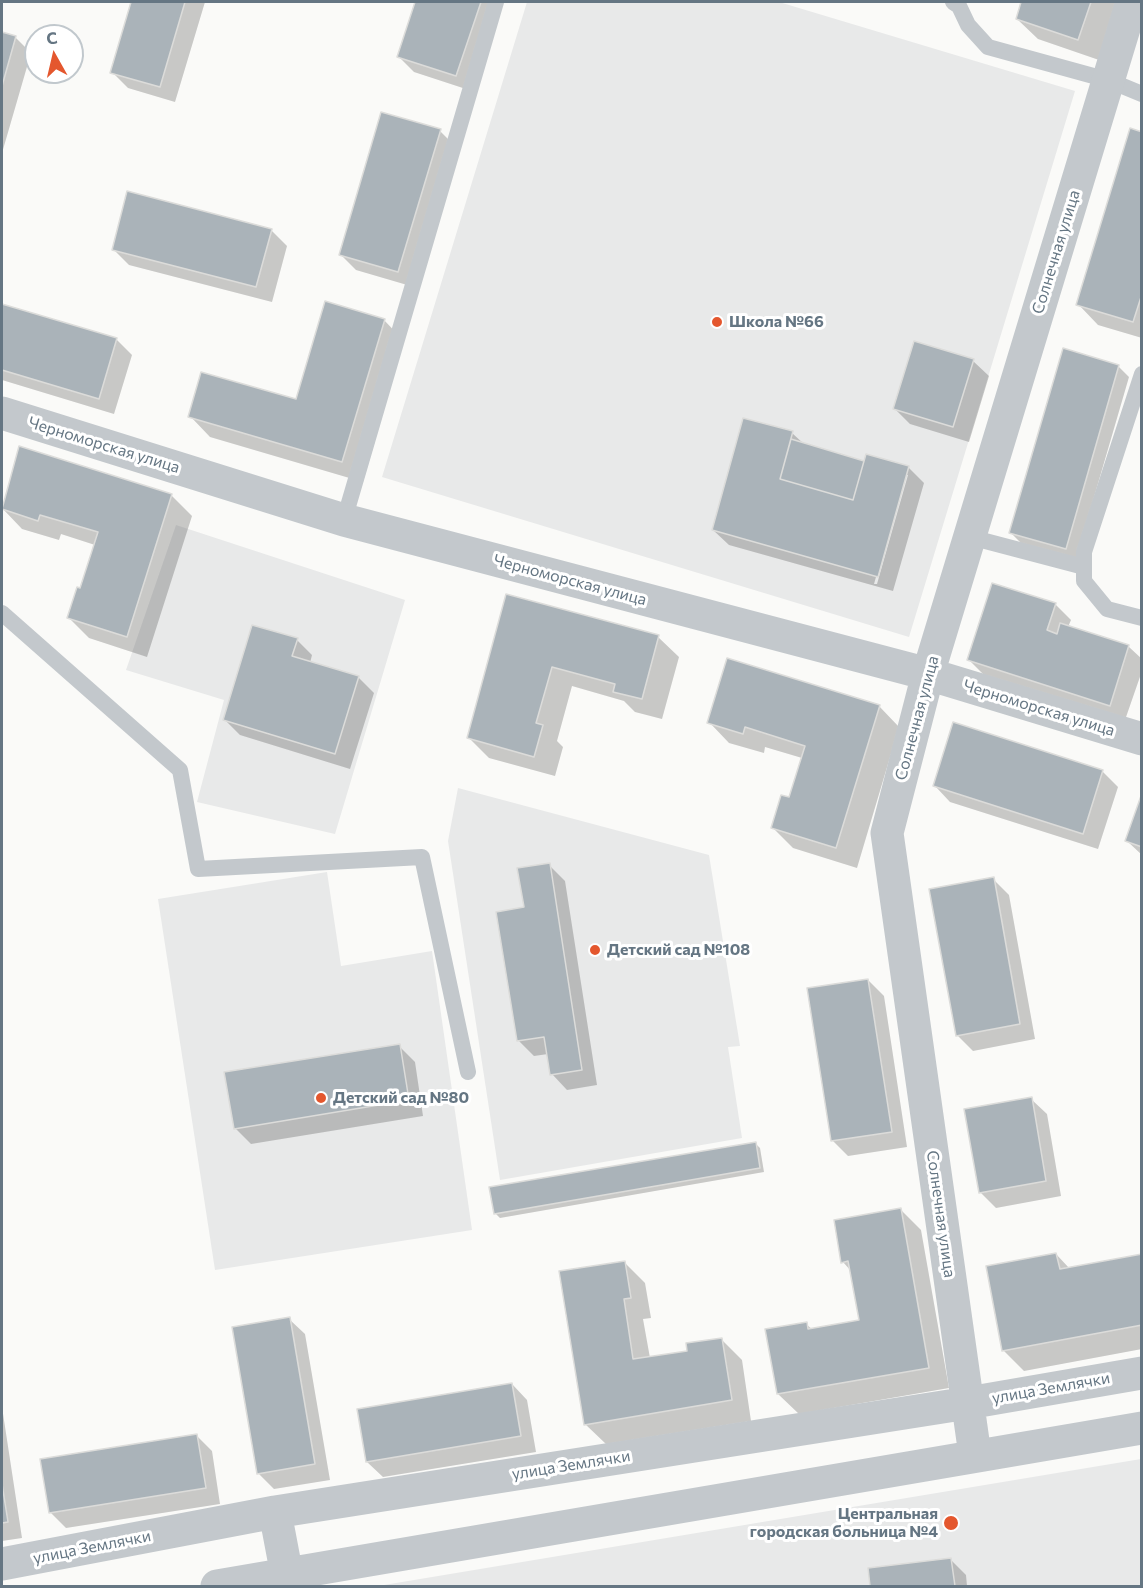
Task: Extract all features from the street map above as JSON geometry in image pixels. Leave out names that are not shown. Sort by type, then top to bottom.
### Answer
[{"type":"street","name":"Солнечная улица","points":[[975,1455],[887,833],[928,674],[1132,2]]},
{"type":"street","name":"Черноморская улица","points":[[2,413],[344,520],[928,674],[1142,740]]},
{"type":"street","name":"улица Землячки","points":[[2,1564],[275,1512],[968,1403],[1142,1372]]},
{"type":"street","points":[[217,1587],[288,1580],[975,1455],[1142,1428]]},
{"type":"street","points":[[275,1512],[288,1580]]},
{"type":"lane","points":[[344,520],[496,2]]},
{"type":"lane","points":[[953,2],[959,6],[968,25],[988,47],[1108,80],[1142,94]]},
{"type":"lane","points":[[1142,374],[1084,552],[1084,581],[1107,609],[1142,618]]},
{"type":"lane","points":[[970,537],[1084,567]]},
{"type":"lane","points":[[2,613],[180,770],[198,869],[422,857],[468,1072]]},
{"type":"shaded area","name":"Школа №66","points":[[527,2],[779,2],[1075,91],[909,637],[382,477]]},
{"type":"shaded area","points":[[176,525],[405,600],[335,834],[197,802],[224,700],[126,670]]},
{"type":"shaded area","name":"Детский сад №108","points":[[458,788],[709,855],[740,1046],[728,1047],[742,1138],[500,1180],[448,841]]},
{"type":"shaded area","name":"Детский сад №80","points":[[327,872],[341,966],[432,951],[472,1230],[215,1270],[158,899]]},
{"type":"shaded area","name":"Центральная городская больница №4","points":[[1141,1459],[1141,1586],[378,1586]]},
{"type":"building","points":[[131,2],[185,2],[160,87],[110,73]]},
{"type":"building","points":[[415,2],[481,2],[456,76],[397,57]]},
{"type":"building","points":[[1021,2],[1091,2],[1078,40],[1016,19]]},
{"type":"building","points":[[2,32],[16,36],[2,86]]},
{"type":"building","points":[[381,112],[441,129],[398,272],[339,255]]},
{"type":"building","points":[[1130,128],[1142,132],[1142,294],[1133,322],[1076,305]]},
{"type":"building","points":[[127,191],[272,229],[256,287],[112,250]]},
{"type":"building","points":[[325,301],[385,319],[342,462],[188,417],[201,372],[296,399]]},
{"type":"building","points":[[2,304],[117,338],[99,399],[2,370]]},
{"type":"building","points":[[914,341],[974,359],[953,427],[893,409]]},
{"type":"building","points":[[1063,348],[1119,365],[1066,549],[1009,533]]},
{"type":"building","points":[[743,418],[793,431],[780,479],[853,500],[866,454],[909,466],[878,577],[712,530]]},
{"type":"building","points":[[791,439],[864,461],[853,500],[780,479]]},
{"type":"building","points":[[19,446],[172,494],[127,637],[67,618],[77,587],[80,588],[98,532],[40,515],[38,521],[2,509]]},
{"type":"building","points":[[992,583],[1056,603],[1047,630],[1057,634],[1060,623],[1129,645],[1110,706],[967,660]]},
{"type":"building","points":[[506,594],[659,635],[642,699],[613,692],[615,684],[552,667],[536,723],[543,725],[534,757],[467,738]]},
{"type":"building","points":[[252,625],[298,638],[292,656],[359,676],[335,754],[223,720]]},
{"type":"building","points":[[727,658],[880,705],[836,848],[771,828],[781,795],[789,797],[805,746],[745,727],[743,734],[707,723]]},
{"type":"building","points":[[953,722],[1103,770],[1083,834],[933,786]]},
{"type":"building","points":[[1142,793],[1142,847],[1125,841]]},
{"type":"building","points":[[550,863],[582,1070],[550,1075],[544,1037],[517,1041],[496,912],[524,907],[517,868]]},
{"type":"building","points":[[994,877],[1020,1024],[956,1036],[929,889]]},
{"type":"building","points":[[868,979],[892,1132],[831,1141],[807,988]]},
{"type":"building","points":[[400,1044],[409,1100],[234,1129],[224,1072]]},
{"type":"building","points":[[1032,1097],[1046,1181],[979,1193],[964,1109]]},
{"type":"building","points":[[756,1142],[760,1168],[494,1214],[489,1187]]},
{"type":"building","points":[[901,1208],[929,1368],[777,1394],[765,1329],[807,1322],[808,1329],[859,1320],[848,1261],[841,1263],[834,1220]]},
{"type":"building","points":[[1056,1253],[1060,1269],[1142,1254],[1142,1325],[1002,1351],[986,1266]]},
{"type":"building","points":[[625,1261],[631,1298],[624,1299],[633,1359],[687,1351],[686,1343],[722,1338],[732,1400],[584,1425],[559,1271]]},
{"type":"building","points":[[290,1317],[315,1464],[257,1474],[232,1327]]},
{"type":"building","points":[[512,1383],[521,1436],[366,1462],[357,1409]]},
{"type":"building","points":[[197,1434],[206,1488],[49,1513],[40,1459]]},
{"type":"building","points":[[2,1484],[8,1522],[2,1523]]},
{"type":"building","points":[[951,1558],[955,1586],[870,1586],[868,1568]]},
{"type":"place","name":"Школа №66","points":[[717,322]]},
{"type":"place","name":"Детский сад №108","points":[[595,950]]},
{"type":"place","name":"Детский сад №80","points":[[321,1098]]},
{"type":"place","name":"Центральная городская больница №4","points":[[951,1523]]}]
